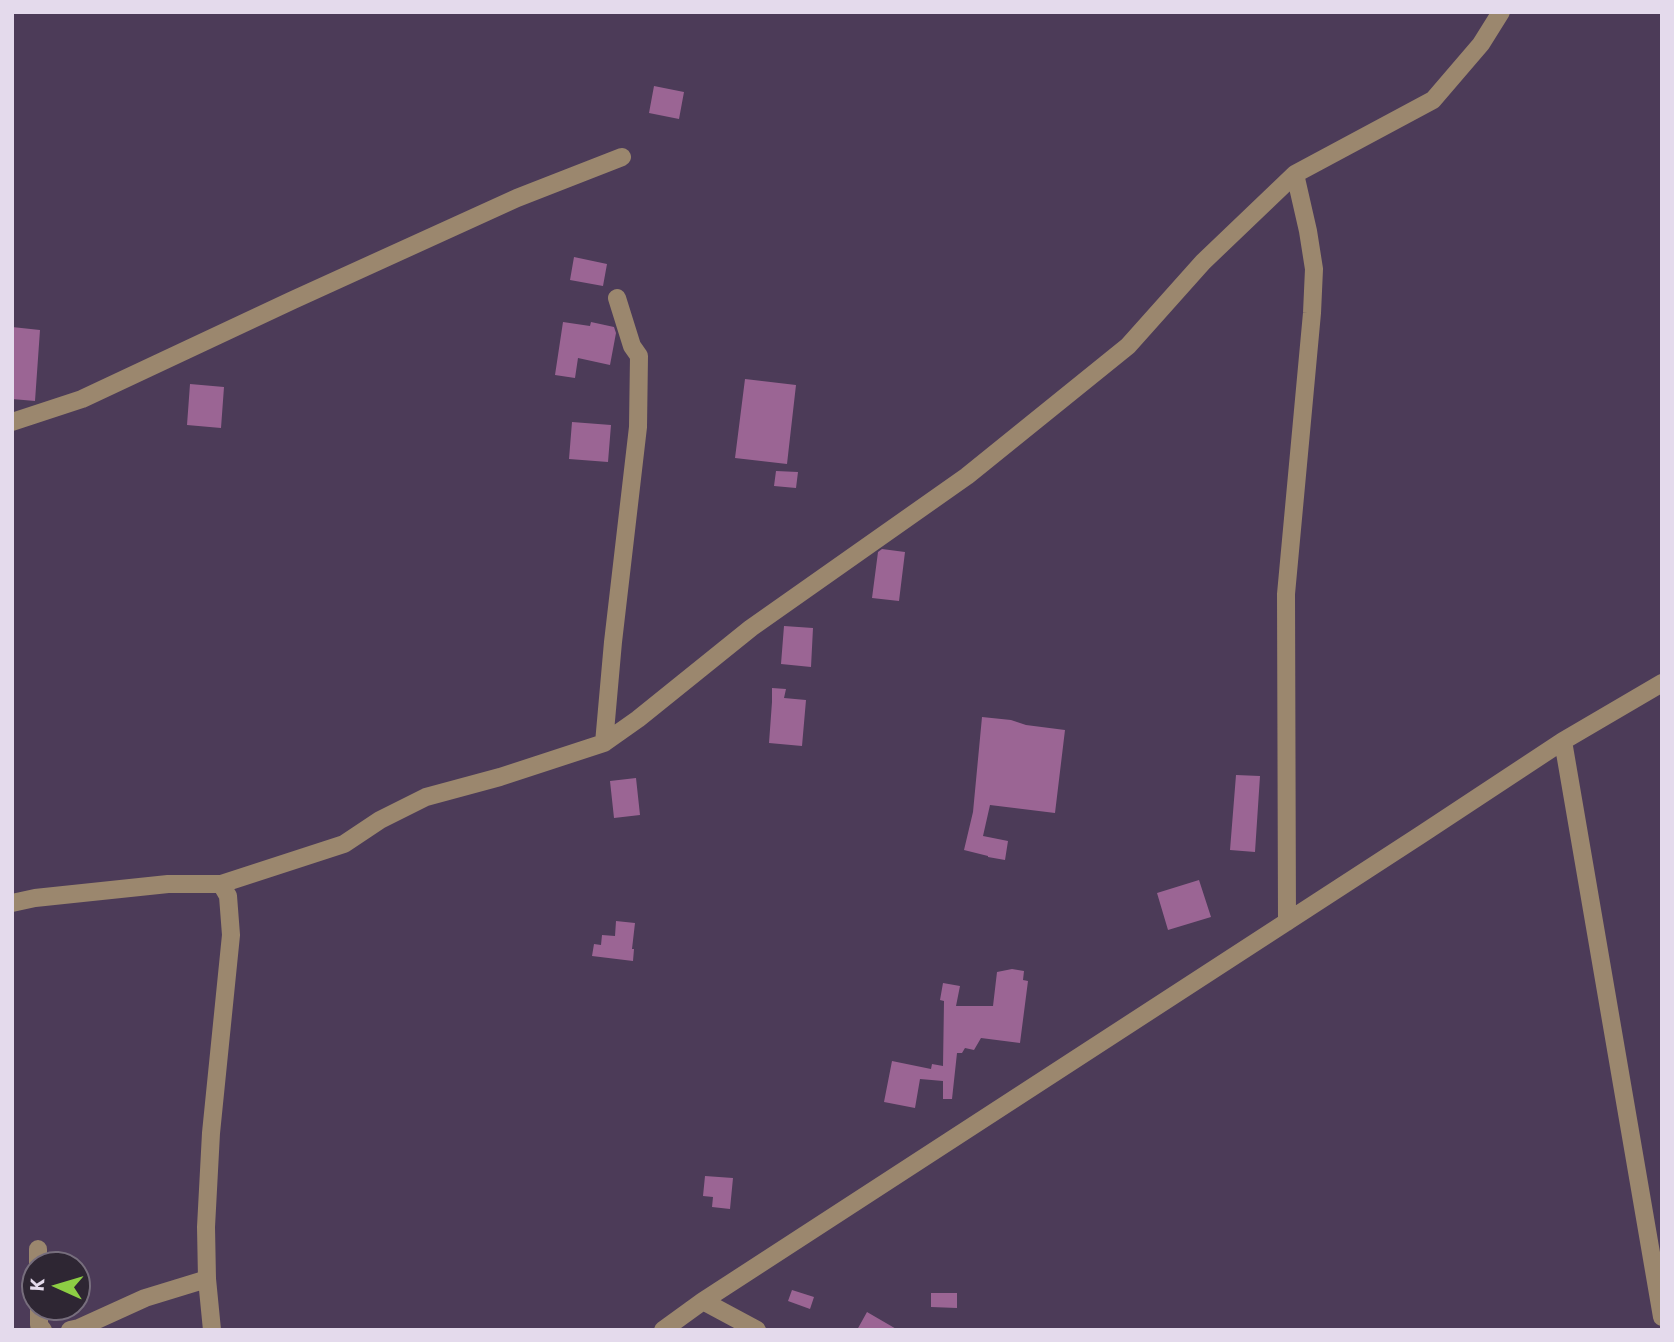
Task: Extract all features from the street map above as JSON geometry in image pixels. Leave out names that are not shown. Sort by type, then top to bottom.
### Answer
[{"type":"street","points":[[12,903],[35,898],[169,884],[220,884],[344,844],[380,820],[426,797],[500,777],[604,743],[639,719],[751,628],[967,476],[1128,346],[1203,262],[1296,174],[1433,100],[1481,44],[1501,12]]},
{"type":"street","points":[[12,422],[82,399],[517,198],[622,158]]},
{"type":"street","points":[[1287,922],[1286,594],[1314,269],[1296,174]]},
{"type":"street","points":[[604,743],[638,427],[639,356],[632,345],[617,299]]},
{"type":"street","points":[[663,1330],[703,1301],[1563,741],[1662,683]]},
{"type":"street","points":[[1563,741],[1662,1317]]},
{"type":"street","points":[[212,1330],[206,1227],[211,1133],[231,935],[228,896],[220,884]]},
{"type":"street","points":[[70,1330],[145,1298],[207,1279]]},
{"type":"street","points":[[703,1301],[757,1330]]},
{"type":"building","points":[[654,86],[684,92],[679,119],[649,113]]},
{"type":"building","points":[[574,257],[607,264],[603,286],[570,280]]},
{"type":"building","points":[[563,322],[590,326],[591,322],[614,327],[616,333],[610,365],[578,358],[575,378],[555,375]]},
{"type":"building","points":[[12,327],[40,330],[35,401],[12,399]]},
{"type":"building","points":[[745,379],[796,385],[787,464],[735,458]]},
{"type":"building","points":[[190,384],[224,387],[221,428],[187,425]]},
{"type":"building","points":[[572,422],[611,425],[608,462],[569,459]]},
{"type":"building","points":[[776,471],[798,472],[796,488],[774,486]]},
{"type":"building","points":[[882,549],[905,552],[899,601],[872,598],[878,552]]},
{"type":"building","points":[[784,626],[813,628],[811,667],[781,664]]},
{"type":"building","points":[[772,688],[786,689],[784,698],[806,700],[802,746],[769,743]]},
{"type":"building","points":[[982,717],[1065,730],[1055,813],[990,805],[983,836],[1008,841],[1005,860],[964,850],[973,812]]},
{"type":"building","points":[[1236,775],[1260,776],[1255,852],[1230,850]]},
{"type":"building","points":[[636,778],[640,815],[614,818],[610,781]]},
{"type":"building","points":[[1199,880],[1211,917],[1168,930],[1157,893]]},
{"type":"building","points":[[616,921],[635,923],[633,961],[592,956],[594,944],[601,945],[602,935],[615,936]]},
{"type":"building","points":[[1012,969],[1024,971],[1023,980],[1028,981],[1020,1043],[981,1038],[974,1050],[965,1048],[962,1053],[957,1053],[952,1099],[943,1099],[943,1081],[920,1079],[915,1108],[884,1102],[892,1061],[931,1069],[932,1064],[943,1066],[944,1001],[940,1000],[943,983],[960,986],[956,1006],[993,1006],[997,972]]},
{"type":"building","points":[[705,1176],[733,1178],[730,1209],[712,1207],[713,1197],[703,1196]]},
{"type":"building","points":[[792,1290],[814,1297],[810,1309],[788,1301]]},
{"type":"building","points":[[931,1293],[957,1293],[957,1308],[931,1307]]},
{"type":"building","points":[[867,1312],[898,1330],[857,1330]]}]
